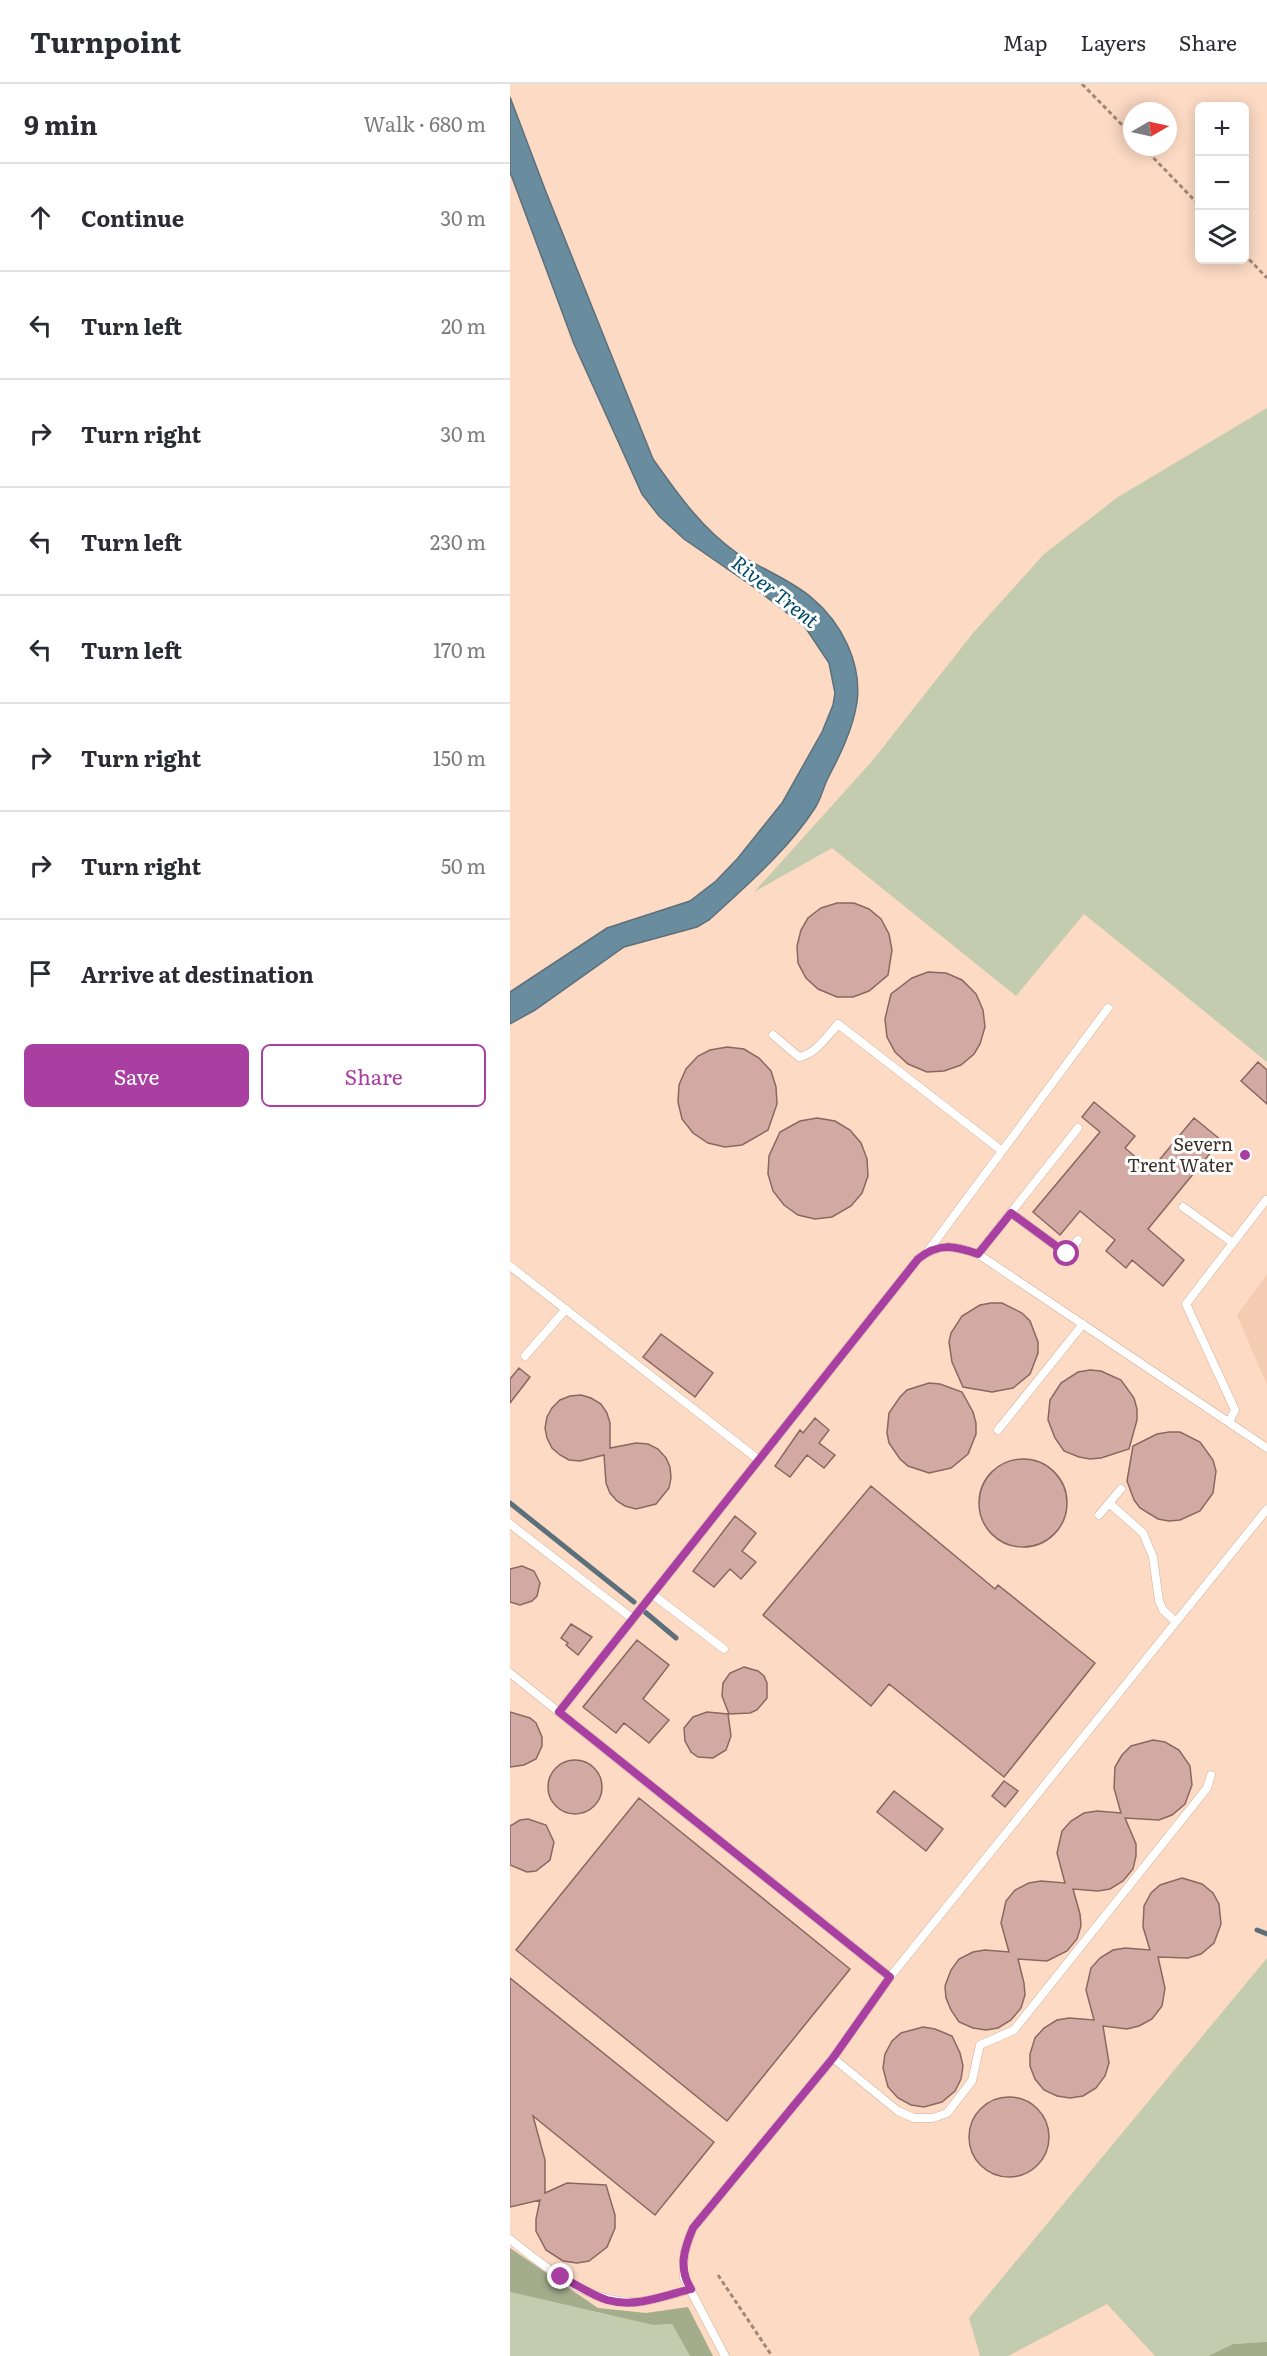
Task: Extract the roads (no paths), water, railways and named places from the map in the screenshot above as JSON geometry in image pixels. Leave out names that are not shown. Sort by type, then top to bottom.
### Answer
[{"type":"lane","points":[[559,1712],[918,1259],[928,1251],[1108,1008]]},
{"type":"lane","points":[[773,1035],[799,1056],[806,1055],[814,1051],[838,1024],[1002,1151]]},
{"type":"lane","points":[[978,1254],[1078,1128]]},
{"type":"lane","points":[[1229,1422],[1234,1410],[1186,1304],[1266,1200]]},
{"type":"lane","points":[[1183,1207],[1233,1243]]},
{"type":"lane","points":[[1011,1213],[1067,1254],[1078,1240]]},
{"type":"lane","points":[[928,1251],[949,1246],[978,1254],[1267,1448]]},
{"type":"lane","points":[[510,1266],[759,1460]]},
{"type":"lane","points":[[525,1356],[566,1309]]},
{"type":"lane","points":[[998,1430],[1083,1324]]},
{"type":"lane","points":[[1099,1515],[1121,1489]]},
{"type":"lane","points":[[1109,1503],[1143,1533],[1153,1557],[1162,1610],[1176,1622]]},
{"type":"lane","points":[[725,2356],[684,2278],[682,2264],[685,2247],[693,2228],[833,2058],[890,1977],[1267,1509]]},
{"type":"lane","points":[[510,1524],[633,1619]]},
{"type":"lane","points":[[652,1594],[724,1649]]},
{"type":"lane","points":[[510,1673],[890,1977]]},
{"type":"lane","points":[[833,2058],[898,2111],[914,2118],[933,2118],[947,2113],[972,2081],[980,2045],[1014,2030],[1207,1788],[1210,1775]]},
{"type":"lane","points":[[510,2239],[561,2277],[607,2300],[639,2302],[691,2289]]},
{"type":"water","name":"River Trent","points":[[510,97],[653,459],[671,485],[712,533],[746,559],[794,585],[812,598],[832,619],[853,658],[858,687],[855,712],[849,732],[817,805],[792,838],[752,881],[709,920],[697,927],[624,947],[535,1010],[510,1024],[510,992],[607,928],[690,901],[716,881],[738,858],[782,803],[822,732],[833,705],[835,693],[829,663],[805,627],[755,588],[684,539],[659,516],[642,494],[574,344],[510,172]]},
{"type":"waterway","points":[[510,1503],[634,1602]]},
{"type":"waterway","points":[[645,1612],[676,1638]]},
{"type":"waterway","points":[[1257,1930],[1267,1934]]},
{"type":"place","name":"Severn Trent Water","points":[[1245,1155]]}]
